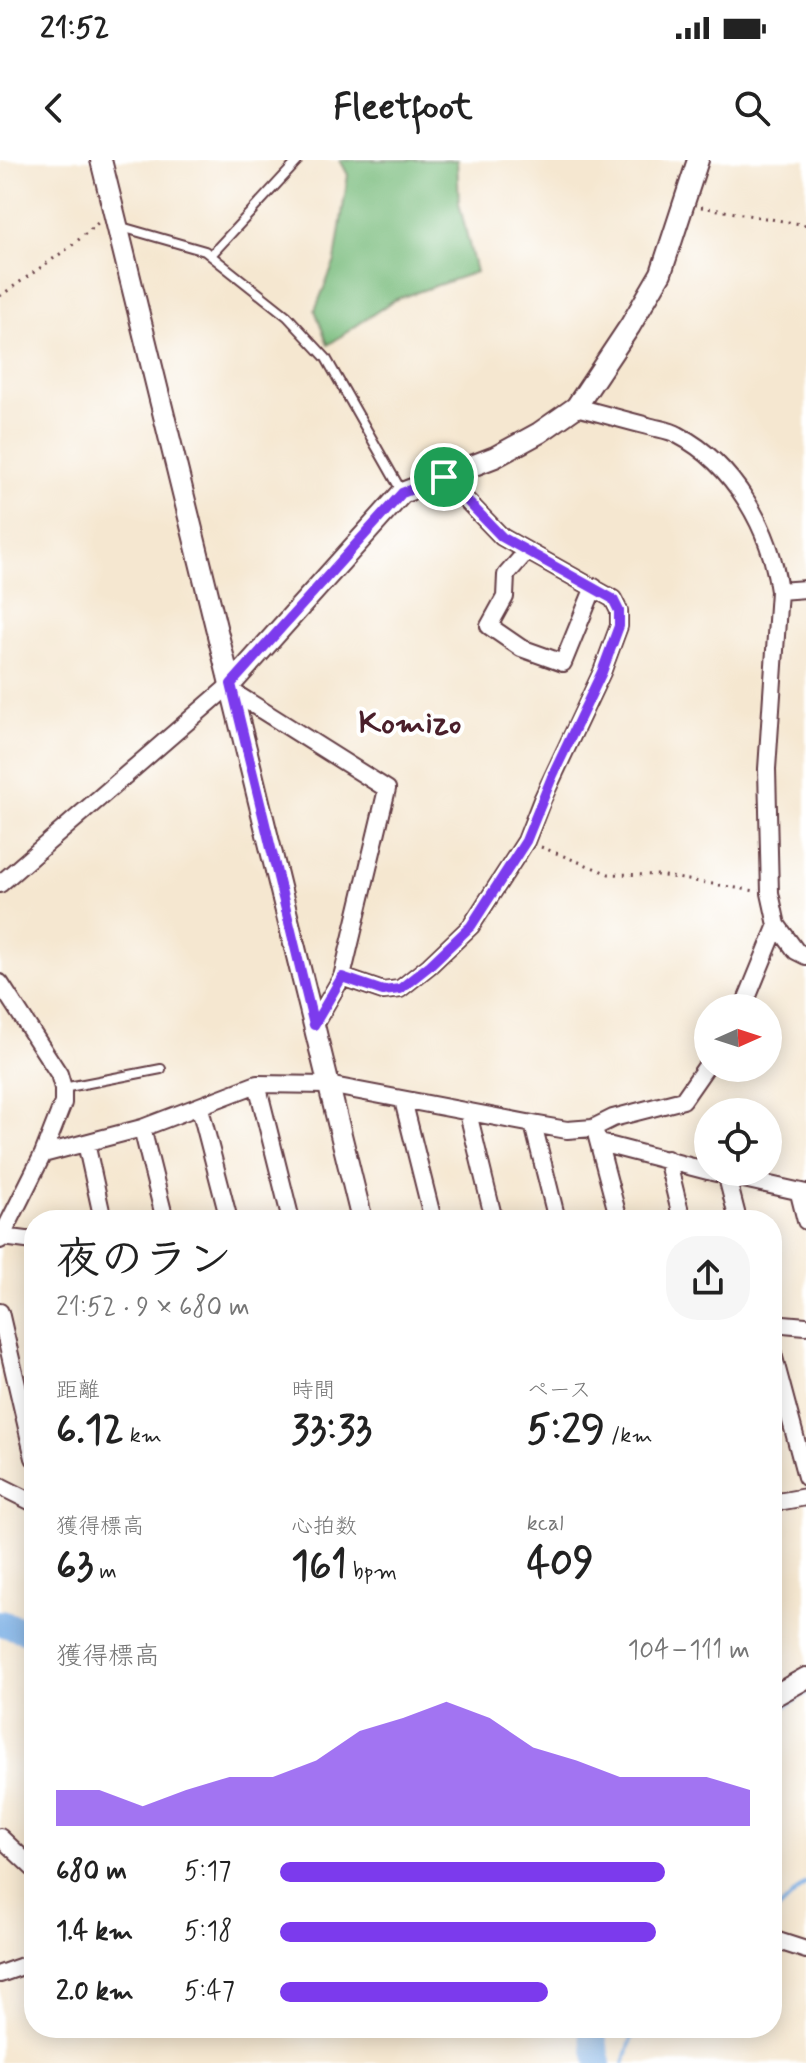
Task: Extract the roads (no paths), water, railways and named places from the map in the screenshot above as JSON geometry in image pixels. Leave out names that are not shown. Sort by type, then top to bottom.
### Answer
[{"type":"street","points":[[101,160],[359,1210]]},
{"type":"street","points":[[0,884],[232,688],[402,493],[495,457],[539,433],[576,407],[661,273],[686,205],[698,160]]},
{"type":"street","points":[[576,407],[677,434],[700,449],[743,493],[754,513],[775,564],[779,591],[767,769],[770,893],[777,925],[796,951],[806,956]]},
{"type":"street","points":[[342,977],[383,991],[400,989],[471,926],[526,841],[552,777],[602,672],[619,626],[619,611],[613,599],[502,537],[444,477]]},
{"type":"street","points":[[527,551],[506,575],[505,597],[489,626],[521,648],[563,663],[594,587]]},
{"type":"street","points":[[779,591],[806,589]]},
{"type":"street","points":[[232,688],[387,789],[342,977],[314,1025]]},
{"type":"street","points":[[749,994],[777,925]]},
{"type":"street","points":[[0,983],[59,1074],[63,1088],[63,1103],[43,1154],[1,1239],[24,1240]]},
{"type":"street","points":[[597,1135],[613,1118],[683,1100],[696,1082]]},
{"type":"street","points":[[43,1154],[142,1128],[257,1084],[328,1085],[597,1135],[694,1167]]},
{"type":"street","points":[[257,1084],[288,1210]]},
{"type":"street","points":[[403,1100],[430,1210]]},
{"type":"street","points":[[200,1108],[226,1210]]},
{"type":"street","points":[[468,1113],[492,1210]]},
{"type":"street","points":[[533,1124],[554,1210]]},
{"type":"street","points":[[142,1128],[162,1210]]},
{"type":"street","points":[[597,1135],[616,1210]]},
{"type":"street","points":[[86,1143],[101,1210]]},
{"type":"street","points":[[667,1159],[680,1210]]},
{"type":"street","points":[[722,1186],[733,1210]]},
{"type":"street","points":[[773,1186],[803,1193],[806,1221]]},
{"type":"street","points":[[0,1312],[24,1400]]},
{"type":"street","points":[[782,1324],[806,1326]]},
{"type":"street","points":[[782,1387],[806,1477]]},
{"type":"street","points":[[0,1486],[24,1498]]},
{"type":"street","points":[[782,1501],[806,1497]]},
{"type":"street","points":[[782,1691],[806,1678]]},
{"type":"street","points":[[0,1837],[24,1860]]},
{"type":"street","points":[[782,1942],[806,1950]]},
{"type":"street","points":[[0,1974],[24,1966]]},
{"type":"lane","points":[[211,255],[297,162]]},
{"type":"lane","points":[[116,218],[205,251],[287,316],[326,358],[402,493]]},
{"type":"lane","points":[[63,1088],[161,1069]]},
{"type":"waterway","points":[[0,1623],[24,1630]]},
{"type":"waterway","points":[[782,1709],[806,1693]]},
{"type":"waterway","points":[[782,1906],[806,1883]]},
{"type":"waterway","points":[[593,2038],[599,2063]]},
{"type":"waterway","points":[[624,2063],[632,2038]]},
{"type":"district","name":"Komizo","points":[[410,724]]}]
